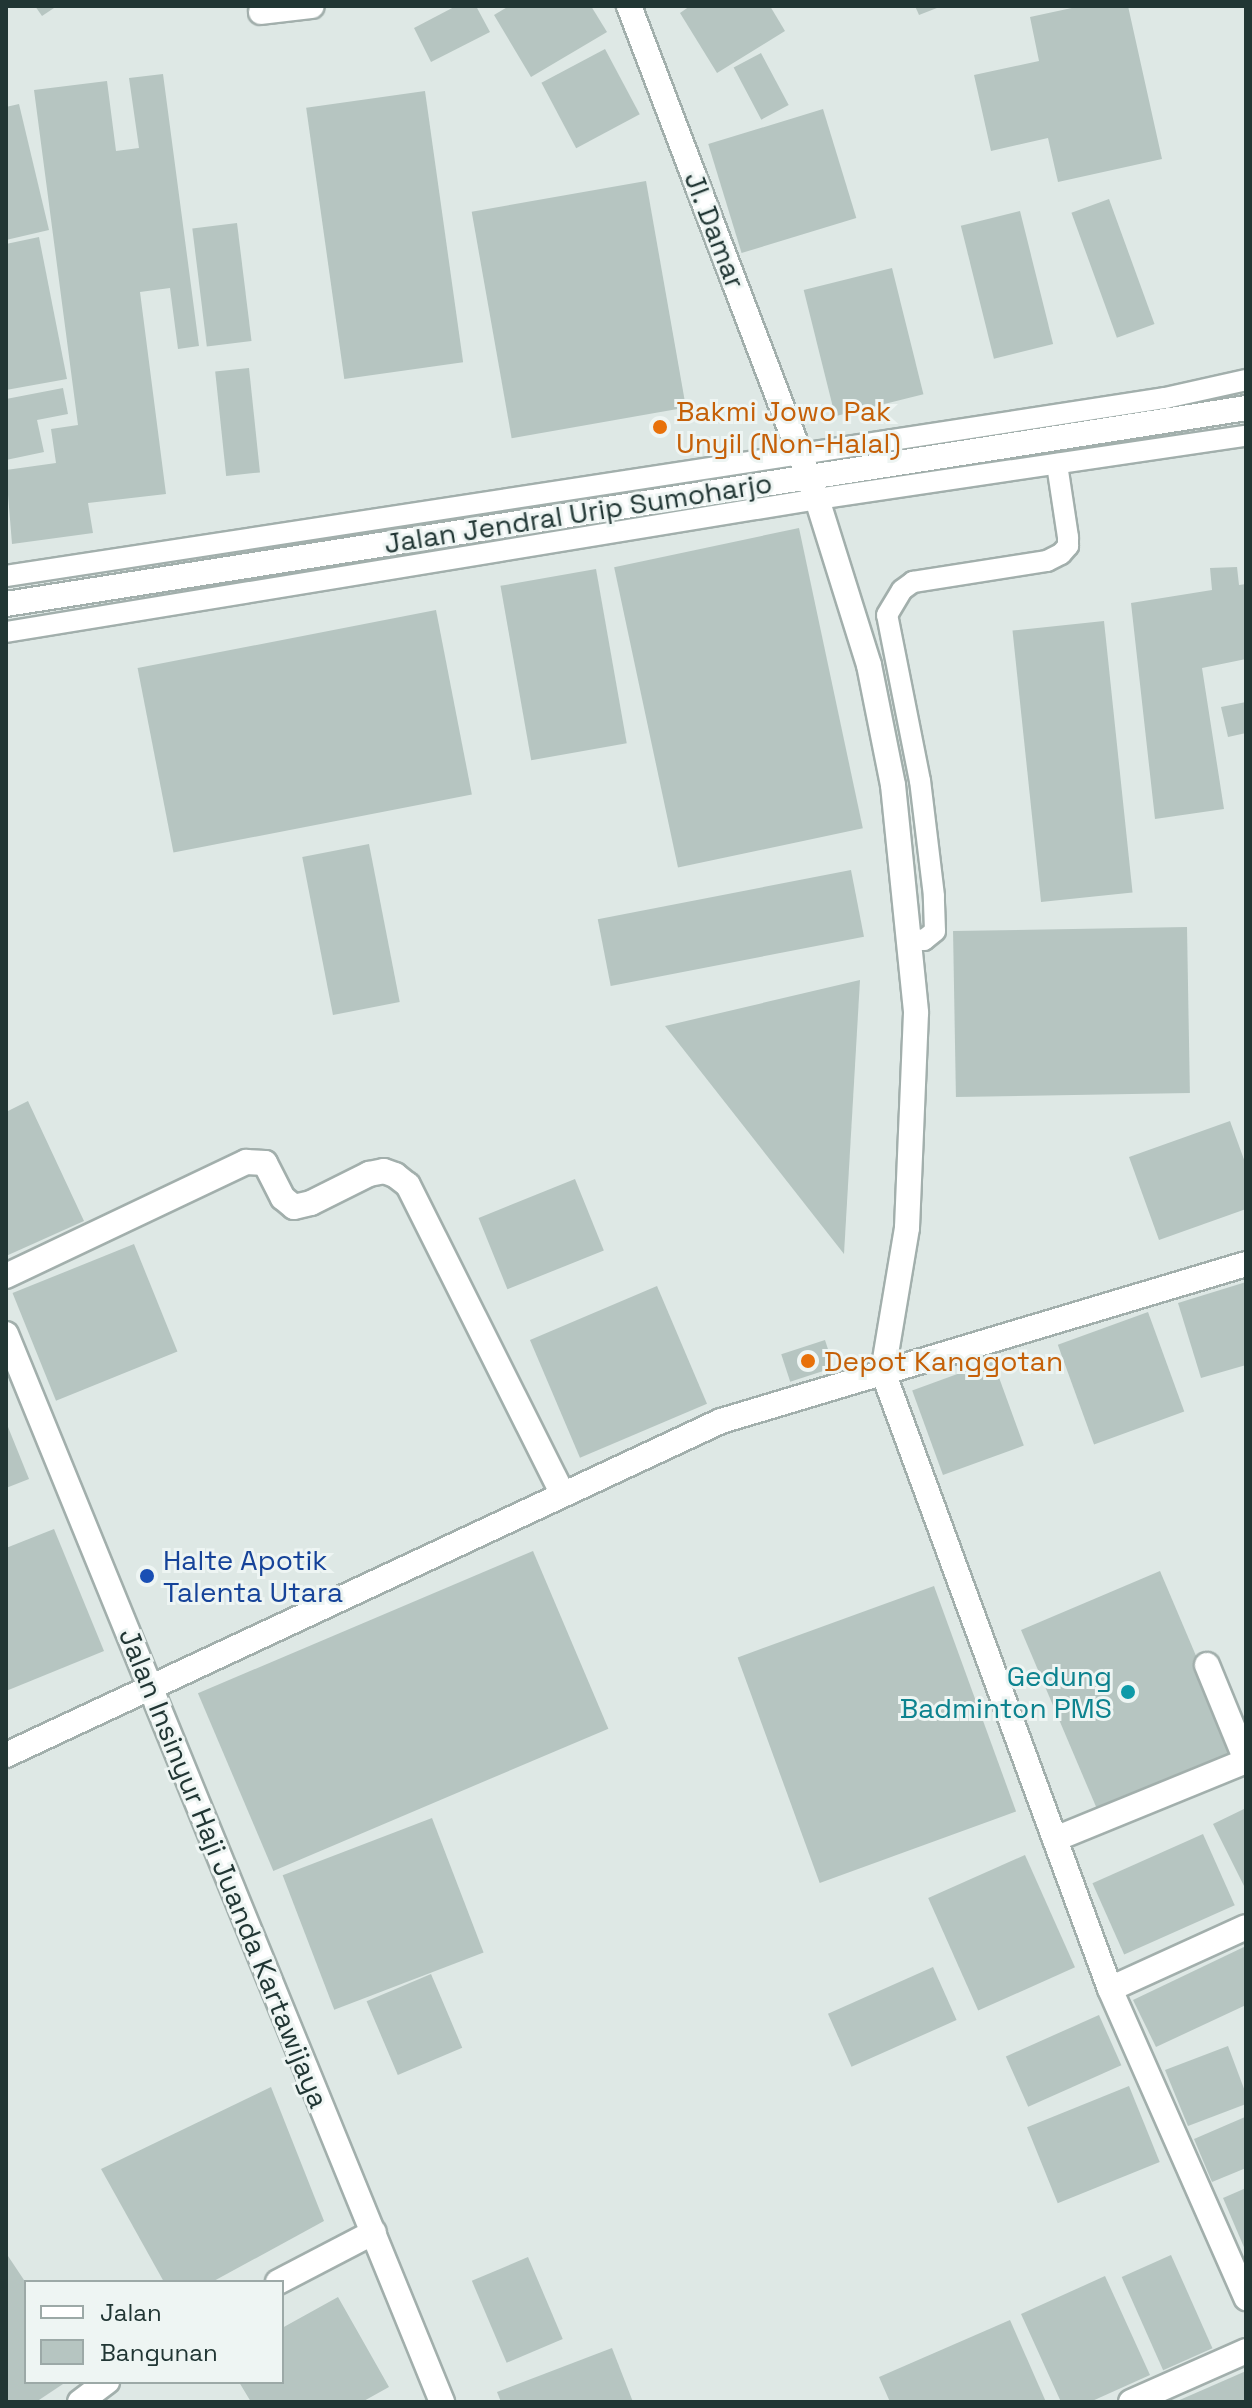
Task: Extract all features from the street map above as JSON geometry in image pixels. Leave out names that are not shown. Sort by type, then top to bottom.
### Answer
[{"type":"street","points":[[261,12],[312,6]]},
{"type":"street","name":"Jl. Damar","points":[[629,6],[809,476],[869,665],[893,785],[916,1013],[907,1228],[883,1372]]},
{"type":"street","name":"Jalan Jendral Urip Sumoharjo","points":[[6,604],[1246,408]]},
{"type":"street","points":[[6,1276],[246,1162],[265,1163],[275,1176],[283,1198],[294,1207],[311,1203],[369,1174],[384,1171],[395,1175],[408,1185],[562,1493]]},
{"type":"street","points":[[6,1755],[721,1421],[1246,1264]]},
{"type":"street","name":"Jalan Insinyur Haji Juanda Kartawijaya","points":[[6,1334],[442,2402]]},
{"type":"street","points":[[883,1372],[1110,1989],[1246,2298]]},
{"type":"street","points":[[1055,1839],[1246,1761],[1207,1665]]},
{"type":"street","points":[[1110,1989],[1246,1927]]},
{"type":"street","points":[[282,2280],[374,2232]]},
{"type":"street","points":[[1131,2402],[1246,2351]]},
{"type":"street","points":[[80,2402],[104,2384]]},
{"type":"lane","points":[[6,632],[809,476],[1246,380]]},
{"type":"lane","points":[[6,576],[809,476],[1057,464],[1246,436]]},
{"type":"lane","points":[[910,939],[924,940],[935,931],[934,896],[920,781],[887,615],[902,590],[913,582],[1047,561],[1061,554],[1068,537],[1057,464]]},
{"type":"building","points":[[35,6],[57,6],[42,16]]},
{"type":"building","points":[[456,6],[476,6],[490,32],[431,62],[414,28]]},
{"type":"building","points":[[509,6],[591,6],[607,32],[531,77],[494,15]]},
{"type":"building","points":[[690,6],[770,6],[785,31],[717,73],[680,13]]},
{"type":"building","points":[[915,6],[942,6],[919,15]]},
{"type":"building","points":[[1081,6],[1128,6],[1162,159],[1058,182],[1048,138],[991,151],[974,75],[1039,61],[1030,17]]},
{"type":"building","points":[[605,49],[640,114],[576,148],[541,83]]},
{"type":"building","points":[[761,53],[789,105],[761,120],[734,68]]},
{"type":"building","points":[[163,74],[199,346],[178,349],[170,288],[140,292],[166,494],[88,503],[93,533],[12,544],[6,470],[56,463],[51,429],[78,425],[34,90],[107,81],[116,151],[139,148],[129,78]]},
{"type":"building","points":[[425,91],[463,362],[344,379],[306,108]]},
{"type":"building","points":[[19,104],[49,230],[6,240],[6,107]]},
{"type":"building","points":[[823,109],[856,218],[742,253],[708,144]]},
{"type":"building","points":[[646,181],[686,408],[512,438],[472,212]]},
{"type":"building","points":[[1109,199],[1154,324],[1117,338],[1071,213]]},
{"type":"building","points":[[1020,211],[1053,344],[994,359],[961,226]]},
{"type":"building","points":[[237,223],[252,341],[207,347],[192,228]]},
{"type":"building","points":[[39,237],[67,379],[6,390],[6,244]]},
{"type":"building","points":[[892,268],[923,394],[835,416],[804,290]]},
{"type":"building","points":[[249,368],[260,472],[226,476],[215,372]]},
{"type":"building","points":[[63,388],[68,414],[37,420],[44,452],[6,460],[6,399]]},
{"type":"building","points":[[799,528],[863,828],[678,868],[614,567]]},
{"type":"building","points":[[1237,567],[1239,585],[1246,584],[1246,659],[1202,668],[1224,809],[1155,819],[1131,603],[1212,590],[1210,568]]},
{"type":"building","points":[[596,569],[627,743],[531,760],[500,586]]},
{"type":"building","points":[[436,610],[472,795],[173,853],[138,668]]},
{"type":"building","points":[[1104,621],[1133,893],[1041,902],[1013,631]]},
{"type":"building","points":[[1246,702],[1246,733],[1228,737],[1221,707]]},
{"type":"building","points":[[369,844],[400,1002],[333,1015],[302,857]]},
{"type":"building","points":[[851,870],[864,937],[611,986],[598,919]]},
{"type":"building","points":[[1187,927],[1190,1093],[956,1097],[953,931]]},
{"type":"building","points":[[860,980],[844,1254],[665,1026]]},
{"type":"building","points":[[28,1101],[84,1221],[6,1256],[6,1112]]},
{"type":"building","points":[[1230,1121],[1246,1165],[1246,1209],[1159,1240],[1129,1157]]},
{"type":"building","points":[[575,1179],[604,1250],[507,1289],[479,1218]]},
{"type":"building","points":[[134,1244],[177,1352],[56,1401],[13,1293]]},
{"type":"building","points":[[1246,1282],[1246,1365],[1201,1378],[1178,1303]]},
{"type":"building","points":[[657,1286],[707,1404],[580,1458],[530,1340]]},
{"type":"building","points":[[1148,1312],[1184,1412],[1094,1444],[1058,1345]]},
{"type":"building","name":"Depot Kanggotan","points":[[825,1340],[834,1368],[790,1382],[781,1354]]},
{"type":"building","points":[[993,1361],[1024,1446],[943,1475],[912,1390]]},
{"type":"building","points":[[6,1422],[29,1479],[6,1488]]},
{"type":"building","points":[[54,1529],[104,1651],[6,1691],[6,1548]]},
{"type":"building","points":[[533,1551],[608,1729],[273,1871],[198,1693]]},
{"type":"building","name":"Gedung Badminton PMS","points":[[1160,1571],[1238,1755],[1099,1814],[1021,1630]]},
{"type":"building","points":[[934,1586],[1016,1812],[820,1883],[738,1657]]},
{"type":"building","points":[[1246,1808],[1246,1890],[1213,1824]]},
{"type":"building","points":[[432,1818],[484,1952],[334,2010],[283,1875]]},
{"type":"building","points":[[1203,1834],[1235,1905],[1124,1954],[1092,1883]]},
{"type":"building","points":[[1025,1855],[1075,1967],[978,2010],[928,1898]]},
{"type":"building","points":[[1246,1946],[1246,2005],[1156,2047],[1133,2000]]},
{"type":"building","points":[[933,1967],[957,2020],[852,2067],[828,2014]]},
{"type":"building","points":[[431,1974],[462,2048],[398,2075],[367,2001]]},
{"type":"building","points":[[1099,2015],[1121,2065],[1028,2107],[1006,2056]]},
{"type":"building","points":[[1228,2046],[1246,2094],[1246,2104],[1188,2126],[1165,2070]]},
{"type":"building","points":[[1129,2086],[1160,2162],[1058,2203],[1027,2127]]},
{"type":"building","points":[[271,2087],[324,2221],[216,2280],[163,2280],[101,2169]]},
{"type":"building","points":[[1245,2117],[1246,2168],[1212,2182],[1194,2139]]},
{"type":"building","points":[[1246,2188],[1246,2252],[1223,2198]]},
{"type":"building","points":[[6,2253],[24,2280],[24,2384],[63,2384],[36,2402],[6,2402]]},
{"type":"building","points":[[1171,2255],[1212,2348],[1163,2370],[1122,2277]]},
{"type":"building","points":[[528,2257],[563,2339],[507,2363],[472,2281]]},
{"type":"building","points":[[1105,2276],[1150,2375],[1090,2402],[1061,2402],[1021,2314]]},
{"type":"building","points":[[338,2297],[389,2387],[362,2402],[251,2402],[240,2384],[284,2384],[284,2327]]},
{"type":"building","points":[[1010,2320],[1046,2402],[890,2402],[879,2377]]},
{"type":"building","points":[[612,2348],[633,2402],[501,2402],[497,2392]]},
{"type":"building","points":[[1246,2371],[1246,2402],[1175,2402]]},
{"type":"place","name":"Bakmi Jowo Pak Unyil (Non-Halal)","points":[[660,427]]},
{"type":"place","name":"Depot Kanggotan","points":[[808,1361]]},
{"type":"place","name":"Halte Apotik Talenta Utara","points":[[147,1576]]},
{"type":"place","name":"Gedung Badminton PMS","points":[[1128,1692]]}]
